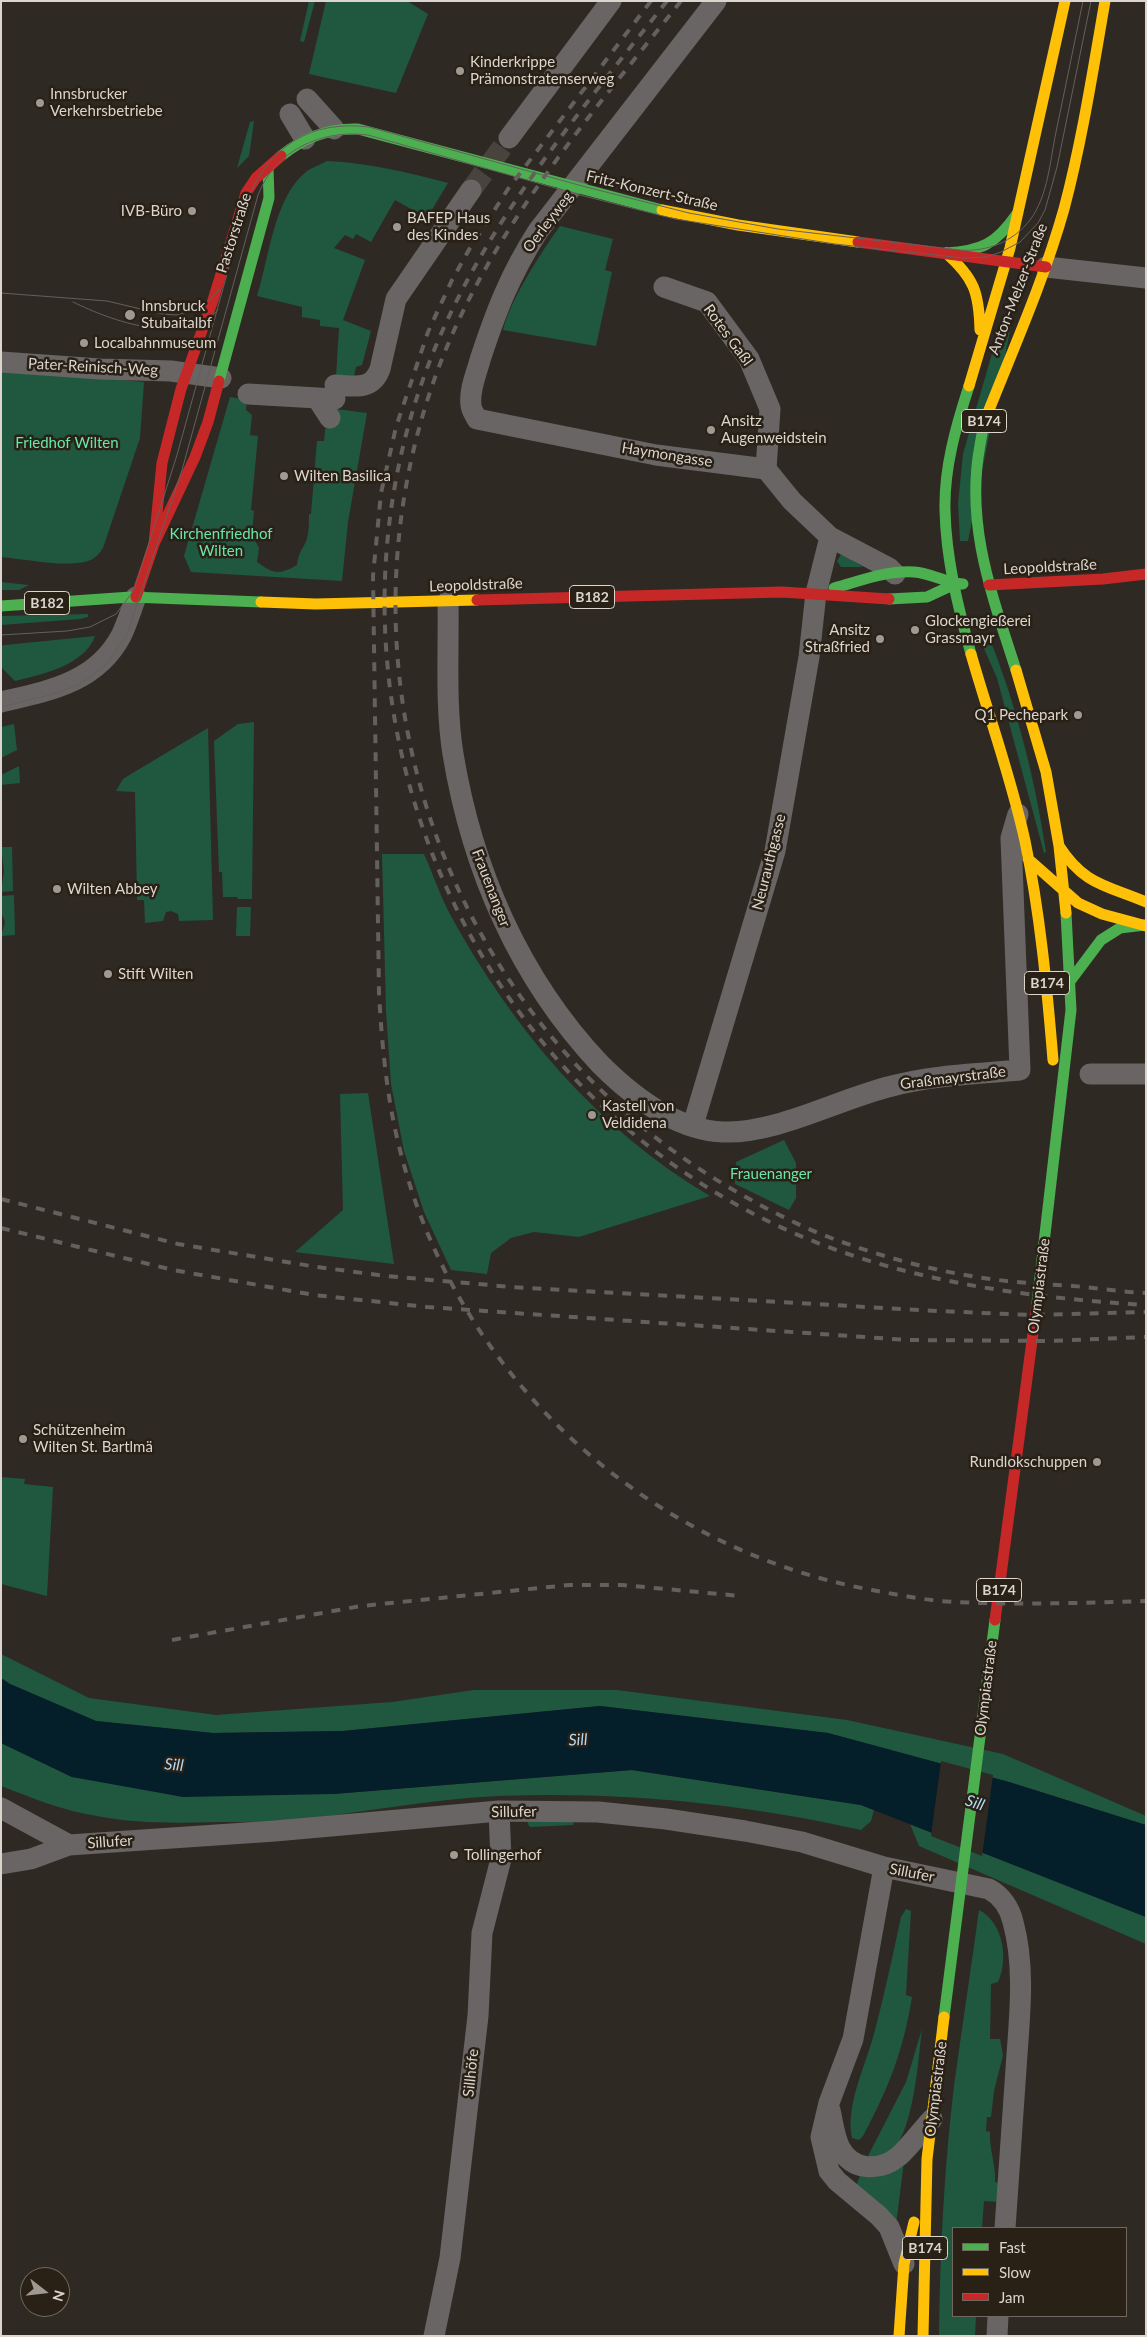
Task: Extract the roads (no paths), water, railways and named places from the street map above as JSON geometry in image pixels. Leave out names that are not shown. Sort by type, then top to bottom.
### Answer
[{"type":"main road","name":"Anton-Melzer-Straße","points":[[955,584],[946,531],[947,473],[957,431],[1020,210],[1065,1]]},
{"type":"main road","name":"Anton-Melzer-Straße","points":[[981,585],[975,515],[977,453],[990,405],[1046,267],[1069,186],[1105,1]]},
{"type":"main road","name":"Fritz-Konzert-Straße","points":[[268,168],[289,148],[305,139],[334,130],[358,129],[583,191],[695,217],[781,232],[1007,260],[1046,267]]},
{"type":"main road","name":"Pastorstraße","points":[[154,544],[162,463],[186,373],[213,300],[246,192],[250,184],[268,168]]},
{"type":"main road","name":"Pastorstraße","points":[[136,596],[154,544],[195,457],[221,378],[269,198],[268,168]]},
{"type":"main road","points":[[946,253],[970,252],[988,246],[1004,232],[1020,210]]},
{"type":"main road","points":[[946,253],[974,281],[979,302],[983,344]]},
{"type":"main road","name":"Leopoldstraße","points":[[816,593],[895,574],[914,572],[955,584],[981,585],[1086,581],[1146,574]]},
{"type":"main road","name":"Leopoldstraße","points":[[136,596],[294,603],[345,603],[782,592],[816,593],[880,600],[927,597],[955,584]]},
{"type":"main road","name":"B174","points":[[955,584],[965,632],[1018,812],[1028,859],[1043,950],[1058,1107]]},
{"type":"main road","name":"B174","points":[[981,585],[1036,729],[1051,794],[1060,846],[1071,980],[1071,1010],[1058,1107]]},
{"type":"main road","name":"B182","points":[[1,606],[136,596]]},
{"type":"main road","points":[[1060,846],[1068,861],[1085,878],[1146,902]]},
{"type":"main road","points":[[1028,859],[1044,870],[1064,892],[1086,907],[1145,925]]},
{"type":"main road","points":[[1071,980],[1101,940],[1120,928],[1145,925]]},
{"type":"main road","name":"Olympiastraße","points":[[923,2336],[928,2159],[932,2119],[950,1964],[1048,1216],[1058,1107]]},
{"type":"main road","name":"Olympiastraße","points":[[900,2336],[904,2264],[928,2159]]},
{"type":"street","points":[[509,138],[610,1]]},
{"type":"street","name":"Oerleyweg","points":[[477,419],[471,407],[471,389],[503,293],[518,263],[538,232],[716,1]]},
{"type":"street","points":[[308,100],[334,130]]},
{"type":"street","points":[[290,114],[305,139]]},
{"type":"street","points":[[251,400],[329,400],[376,379],[396,299],[471,190]]},
{"type":"street","points":[[1046,267],[1146,278]]},
{"type":"street","name":"Rotes Gaßl","points":[[664,287],[707,302],[749,359],[770,409],[766,469]]},
{"type":"street","name":"Pater-Reinisch-Weg","points":[[1,362],[106,370],[171,370],[221,378]]},
{"type":"street","name":"Haymongasse","points":[[477,419],[656,455],[766,469]]},
{"type":"street","points":[[766,469],[792,501],[830,537],[889,568],[895,574]]},
{"type":"street","points":[[816,593],[830,537]]},
{"type":"street","name":"Neurauthgasse","points":[[693,1125],[775,851],[809,658],[816,593]]},
{"type":"street","points":[[1,702],[54,689],[90,672],[117,643],[136,596]]},
{"type":"street","name":"Frauenanger","points":[[448,601],[450,715],[453,753],[477,857],[508,931],[527,968],[551,1005],[578,1040],[640,1100],[665,1115],[693,1125]]},
{"type":"street","name":"Graßmayrstraße","points":[[693,1125],[720,1132],[744,1132],[777,1124],[847,1099],[892,1086],[944,1077],[1020,1070],[1011,838],[1018,812]]},
{"type":"street","points":[[1090,1074],[1146,1074]]},
{"type":"street","name":"Sillufer","points":[[1,1808],[69,1845],[275,1831],[499,1811],[598,1812],[666,1819],[802,1842],[884,1868],[986,1888],[1001,1898],[1013,1919],[1018,1947],[1020,1986],[1005,2227]]},
{"type":"street","name":"Sillhöfe","points":[[434,2336],[450,2258],[478,2016],[482,1933],[501,1859],[499,1811]]},
{"type":"street","points":[[1,1864],[32,1859],[69,1845]]},
{"type":"street","points":[[884,1868],[853,2039],[828,2103],[821,2138],[829,2171],[837,2181],[880,2216],[888,2227],[904,2264]]},
{"type":"street","points":[[828,2103],[840,2147],[851,2161],[868,2168],[880,2167],[899,2156],[932,2119]]},
{"type":"street","points":[[997,2336],[998,2317]]},
{"type":"water","name":"Sill","points":[[1,1678],[10,1684],[96,1721],[213,1733],[343,1731],[600,1706],[828,1733],[1009,1782],[1146,1825],[1146,1917],[861,1805],[632,1770],[333,1794],[183,1797],[72,1777],[1,1743]]},
{"type":"tunnel","points":[[471,190],[509,138]]},
{"type":"tram line","points":[[1,635],[67,631],[90,627],[116,614],[134,590],[177,455],[248,198],[257,179],[268,164],[281,150],[295,140],[311,132],[329,128],[348,126],[369,127],[586,187],[689,213],[778,229],[960,250],[980,249],[999,244],[1016,234],[1030,220],[1041,200],[1048,178],[1083,1]]},
{"type":"tram line","points":[[1,707],[53,694],[78,685],[105,666],[126,637],[182,470],[258,195],[266,179],[288,155],[317,139],[351,134],[368,135],[580,195],[675,219],[835,244],[963,258],[986,257],[1020,242],[1038,223],[1045,210],[1057,167],[1091,1]]},
{"type":"tram line","points":[[1,293],[107,301],[162,314],[177,315],[203,307],[220,289]]},
{"type":"tram line","points":[[73,302],[127,323],[167,329],[186,327],[203,321],[218,310]]},
{"type":"railway","points":[[651,1],[508,189],[452,280],[428,332],[396,427],[381,493],[373,576],[379,993],[386,1074],[401,1154],[428,1235],[467,1310],[515,1379],[573,1440],[639,1493],[711,1536],[789,1569],[872,1590],[924,1599],[979,1603],[1027,1604],[1146,1601]]},
{"type":"railway","points":[[667,1],[560,138],[495,232],[466,282],[441,334],[420,388],[391,512],[385,636],[402,758],[441,874],[499,983],[575,1079],[669,1161],[778,1226],[822,1245],[867,1260],[912,1273],[1004,1291],[1098,1302],[1146,1305]]},
{"type":"railway","points":[[681,1],[572,139],[506,235],[476,285],[451,337],[430,392],[403,506],[396,620],[408,732],[438,841],[486,942],[550,1035],[630,1117],[725,1185],[777,1214],[817,1233],[910,1263],[971,1276],[1001,1280],[1146,1293]]},
{"type":"railway","points":[[1,1199],[178,1244],[317,1267],[386,1276],[512,1287],[938,1311],[1030,1315],[1146,1312]]},
{"type":"railway","points":[[1,1228],[173,1270],[314,1295],[427,1307],[908,1340],[1048,1341],[1146,1337]]},
{"type":"railway","points":[[172,1640],[361,1606],[569,1585],[622,1585],[741,1596]]},
{"type":"place","name":"Kinderkrippe Prämonstratenserweg","points":[[460,71]]},
{"type":"place","name":"Innsbrucker Verkehrsbetriebe","points":[[40,103]]},
{"type":"place","name":"IVB-Büro","points":[[192,211]]},
{"type":"place","name":"BAFEP Haus des Kindes","points":[[397,227]]},
{"type":"place","name":"Innsbruck Stubaitalbf","points":[[130,315]]},
{"type":"place","name":"Localbahnmuseum","points":[[84,343]]},
{"type":"place","name":"Ansitz Augenweidstein","points":[[711,430]]},
{"type":"place","name":"Wilten Basilica","points":[[284,476]]},
{"type":"place","name":"Glockengießerei Grassmayr","points":[[915,630]]},
{"type":"place","name":"Ansitz Straßfried","points":[[880,639]]},
{"type":"place","name":"Q1 Pechepark","points":[[1078,715]]},
{"type":"place","name":"Wilten Abbey","points":[[57,889]]},
{"type":"place","name":"Stift Wilten","points":[[108,974]]},
{"type":"place","name":"Kastell von Veldidena","points":[[592,1115]]},
{"type":"place","name":"Schützenheim Wilten St. Bartlmä","points":[[23,1439]]},
{"type":"place","name":"Rundlokschuppen","points":[[1097,1462]]},
{"type":"place","name":"Tollingerhof","points":[[454,1855]]},
{"type":"park label","name":"Friedhof Wilten","points":[[67,443]]},
{"type":"park label","name":"Kirchenfriedhof Wilten","points":[[221,542]]}]
